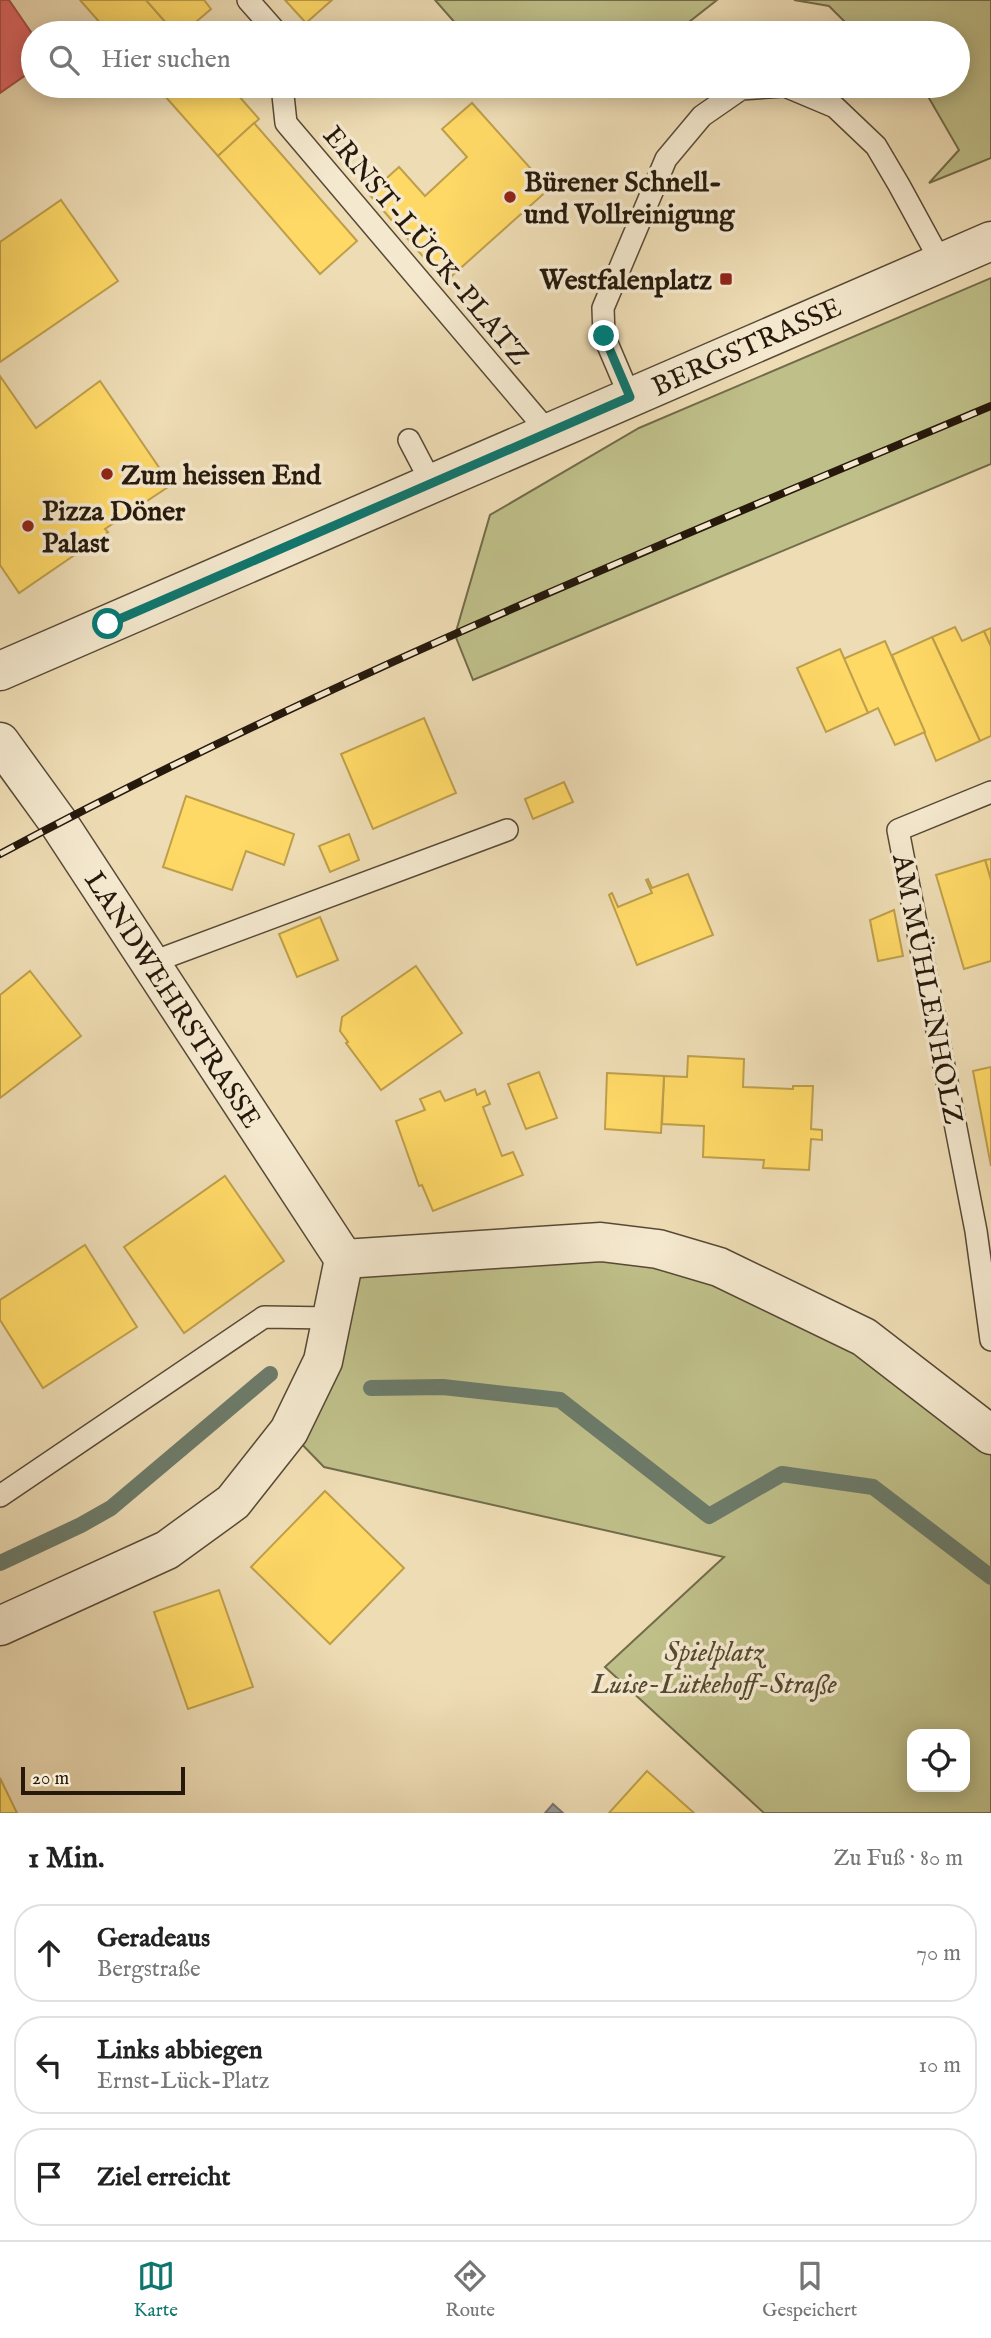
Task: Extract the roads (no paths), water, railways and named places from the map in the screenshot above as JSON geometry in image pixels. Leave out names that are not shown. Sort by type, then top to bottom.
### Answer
[{"type":"street","name":"BERGSTRASSE","points":[[0,671],[991,241]]},
{"type":"street","name":"LANDWEHRSTRASSE","points":[[0,741],[58,822],[344,1259]]},
{"type":"street","points":[[0,1626],[167,1550],[233,1502],[289,1431],[323,1361],[344,1259],[601,1242],[658,1249],[719,1267],[864,1337],[991,1435]]},
{"type":"lane","points":[[248,0],[266,21]]},
{"type":"lane","name":"ERNST-LÜCK-PLATZ","points":[[283,98],[286,122],[548,433]]},
{"type":"lane","points":[[630,397],[604,336],[603,308],[667,159],[702,116],[728,98]]},
{"type":"lane","points":[[814,98],[835,107],[876,146],[941,262]]},
{"type":"lane","points":[[409,440],[432,484]]},
{"type":"lane","name":"AM MÜHLENHOLZ","points":[[991,792],[898,830],[983,1229],[991,1340]]},
{"type":"lane","points":[[150,963],[507,830]]},
{"type":"lane","points":[[0,1496],[264,1317],[332,1318]]},
{"type":"waterway","points":[[0,1563],[111,1508],[270,1374]]},
{"type":"waterway","points":[[371,1388],[443,1387],[560,1400],[709,1516],[782,1474],[873,1487],[991,1577]]},
{"type":"railway","points":[[0,854],[121,791],[366,674],[615,564],[991,406]]},
{"type":"place","name":"Bürener Schnell- und Vollreinigung","points":[[510,197]]},
{"type":"place","name":"Westfalenplatz","points":[[726,279]]},
{"type":"place","name":"Zum heissen End","points":[[107,474]]},
{"type":"place","name":"Pizza Döner Palast","points":[[28,526]]},
{"type":"park label","name":"Spielplatz Luise-Lütkehoff-Straße","points":[[714,1667]]}]
